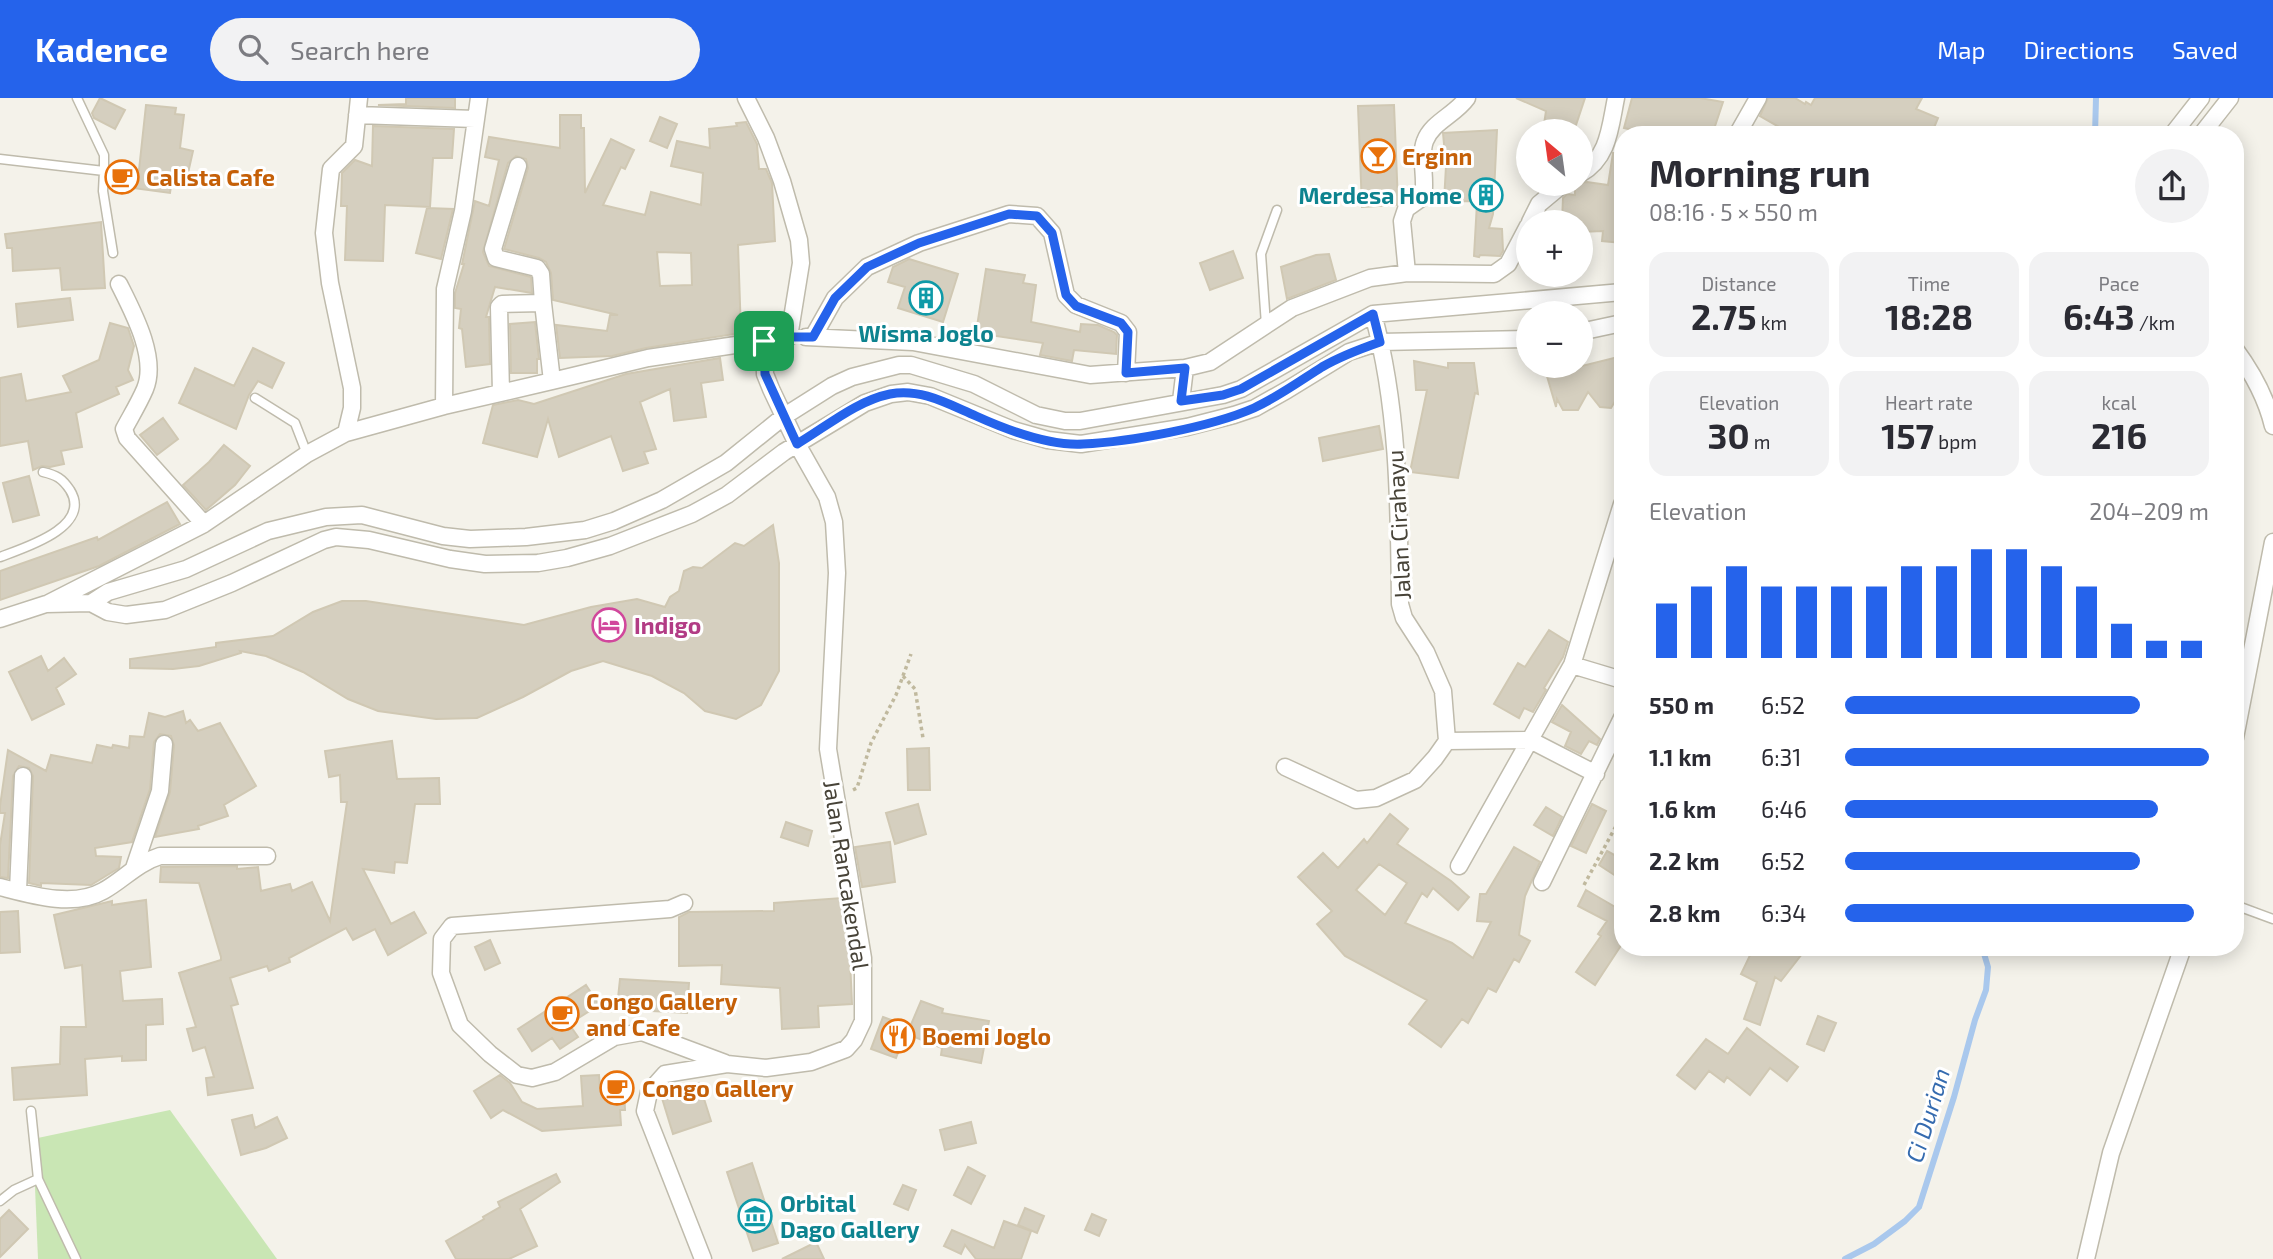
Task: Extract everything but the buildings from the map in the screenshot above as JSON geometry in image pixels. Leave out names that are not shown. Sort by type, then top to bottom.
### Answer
[{"type":"street","points":[[346,432],[352,408],[352,388],[330,283],[324,233],[331,169],[354,146],[359,98]]},
{"type":"street","points":[[444,406],[445,289],[463,211],[479,98]]},
{"type":"street","points":[[746,98],[766,138],[799,240],[801,263],[789,337]]},
{"type":"street","points":[[1407,273],[1402,221],[1406,209],[1423,197],[1424,143],[1433,128],[1460,108],[1466,98]]},
{"type":"street","points":[[1593,165],[1606,146],[1616,98]]},
{"type":"street","points":[[1742,126],[1758,98]]},
{"type":"street","points":[[2179,126],[2201,98]]},
{"type":"street","points":[[2208,126],[2230,98]]},
{"type":"street","points":[[357,115],[475,119]]},
{"type":"street","points":[[518,166],[493,254],[496,258],[537,268],[541,274],[552,381]]},
{"type":"street","points":[[1536,210],[1549,196]]},
{"type":"street","points":[[813,337],[835,298],[867,267],[919,243],[1009,214],[1037,216],[1052,233],[1066,295],[1076,306],[1121,323],[1128,332],[1126,373]]},
{"type":"street","points":[[0,620],[46,604],[204,524],[307,454],[346,432],[444,406],[648,358],[789,337],[913,342],[1090,375],[1185,368],[1210,362],[1300,304],[1370,278],[1407,273],[1494,274],[1508,264],[1516,249]]},
{"type":"street","points":[[119,284],[144,340],[148,369],[146,387],[124,429],[127,439],[204,524]]},
{"type":"street","points":[[91,603],[108,592],[186,569],[268,531],[326,517],[362,516],[443,536],[470,539],[526,537],[585,530],[614,521],[662,500],[694,482],[736,456],[783,417],[832,386],[852,377],[899,365],[911,365],[974,384],[1035,415],[1080,421],[1223,395],[1241,389],[1373,314],[1614,293]]},
{"type":"street","points":[[501,393],[499,307],[502,304],[543,303]]},
{"type":"street","name":"Jalan Cirahayu","points":[[1373,314],[1380,342],[1399,477],[1400,604],[1404,618],[1426,652],[1441,684],[1447,741]]},
{"type":"street","points":[[1593,329],[1614,325]]},
{"type":"street","points":[[46,604],[91,603],[108,612],[126,615],[165,610],[336,537],[369,540],[450,559],[485,564],[538,563],[567,558],[610,546],[692,514],[727,495],[797,444],[865,402],[891,394],[908,392],[930,397],[1013,430],[1048,440],[1081,444],[1126,439],[1187,427],[1255,408],[1349,352],[1380,342],[1516,339]]},
{"type":"street","name":"Jalan Rancakendal","points":[[703,1259],[645,1111],[649,1092],[665,1074],[727,1064],[766,1068],[824,1058],[846,1049],[854,1040],[863,1021],[863,958],[835,798],[828,740],[837,540],[827,497],[783,417],[765,374],[764,341]]},
{"type":"street","points":[[2244,362],[2259,385],[2273,426]]},
{"type":"street","points":[[1181,401],[1185,368]]},
{"type":"street","points":[[1124,414],[1126,439]]},
{"type":"street","points":[[1080,421],[1081,444]]},
{"type":"street","points":[[1459,866],[1572,665],[1614,530]]},
{"type":"street","points":[[2244,693],[2272,553]]},
{"type":"street","points":[[1572,665],[1614,678]]},
{"type":"street","points":[[1542,882],[1614,735]]},
{"type":"street","points":[[1285,767],[1356,800],[1376,798],[1416,780],[1447,741],[1530,740],[1596,774]]},
{"type":"street","points":[[134,868],[160,791],[164,744]]},
{"type":"street","points":[[18,891],[23,776]]},
{"type":"street","points":[[0,887],[55,898],[83,897],[101,892],[134,868],[159,856],[267,856]]},
{"type":"street","points":[[684,903],[670,909],[452,926],[442,939],[442,973],[460,1025],[517,1075],[532,1078],[555,1072],[614,1037],[642,1032],[727,1064]]},
{"type":"street","points":[[2086,1259],[2111,1153],[2180,956]]},
{"type":"lane","points":[[77,98],[104,155],[103,191],[113,253]]},
{"type":"lane","points":[[0,159],[104,171]]},
{"type":"lane","points":[[1266,325],[1261,254],[1277,210]]},
{"type":"lane","points":[[255,398],[295,423],[307,454]]},
{"type":"lane","points":[[0,557],[46,540],[68,519],[75,506],[75,498],[64,481],[56,475],[43,472]]},
{"type":"lane","points":[[2244,908],[2273,919]]},
{"type":"lane","points":[[31,1111],[38,1179],[76,1259]]},
{"type":"lane","points":[[0,1200],[38,1179]]},
{"type":"path","points":[[835,798],[857,788],[871,743],[896,695],[911,654]]},
{"type":"path","points":[[903,676],[915,689],[923,738]]},
{"type":"path","points":[[1584,885],[1614,830]]},
{"type":"green space","points":[[170,1110],[277,1259],[38,1259],[33,1139]]},
{"type":"waterway","name":"Ci Durian","points":[[2095,126],[2096,98]]},
{"type":"waterway","name":"Ci Durian","points":[[1845,1259],[1874,1244],[1919,1207],[1986,990],[1988,967],[1985,956]]},
{"type":"place","name":"Erginn","points":[[1378,156]]},
{"type":"place","name":"Calista Cafe","points":[[122,177]]},
{"type":"place","name":"Merdesa Home","points":[[1486,195]]},
{"type":"place","name":"Wisma Joglo","points":[[926,298]]},
{"type":"place","name":"Indigo","points":[[609,625]]},
{"type":"place","name":"Congo Gallery and Cafe","points":[[562,1014]]},
{"type":"place","name":"Boemi Joglo","points":[[898,1036]]},
{"type":"place","name":"Congo Gallery","points":[[617,1088]]},
{"type":"place","name":"Orbital Dago Gallery","points":[[755,1216]]},
{"type":"route","points":[[1009,214],[1037,216],[1052,233],[1066,295],[1076,306],[1121,323],[1128,332],[1126,373],[1185,368],[1181,401],[1223,395],[1241,389],[1373,314],[1380,342],[1349,352],[1255,408],[1187,427],[1126,439],[1081,444],[1048,440],[977,417],[954,405],[908,392],[865,402],[797,444],[765,374],[764,341],[813,337],[835,298],[867,267],[919,243],[1009,214]]}]
